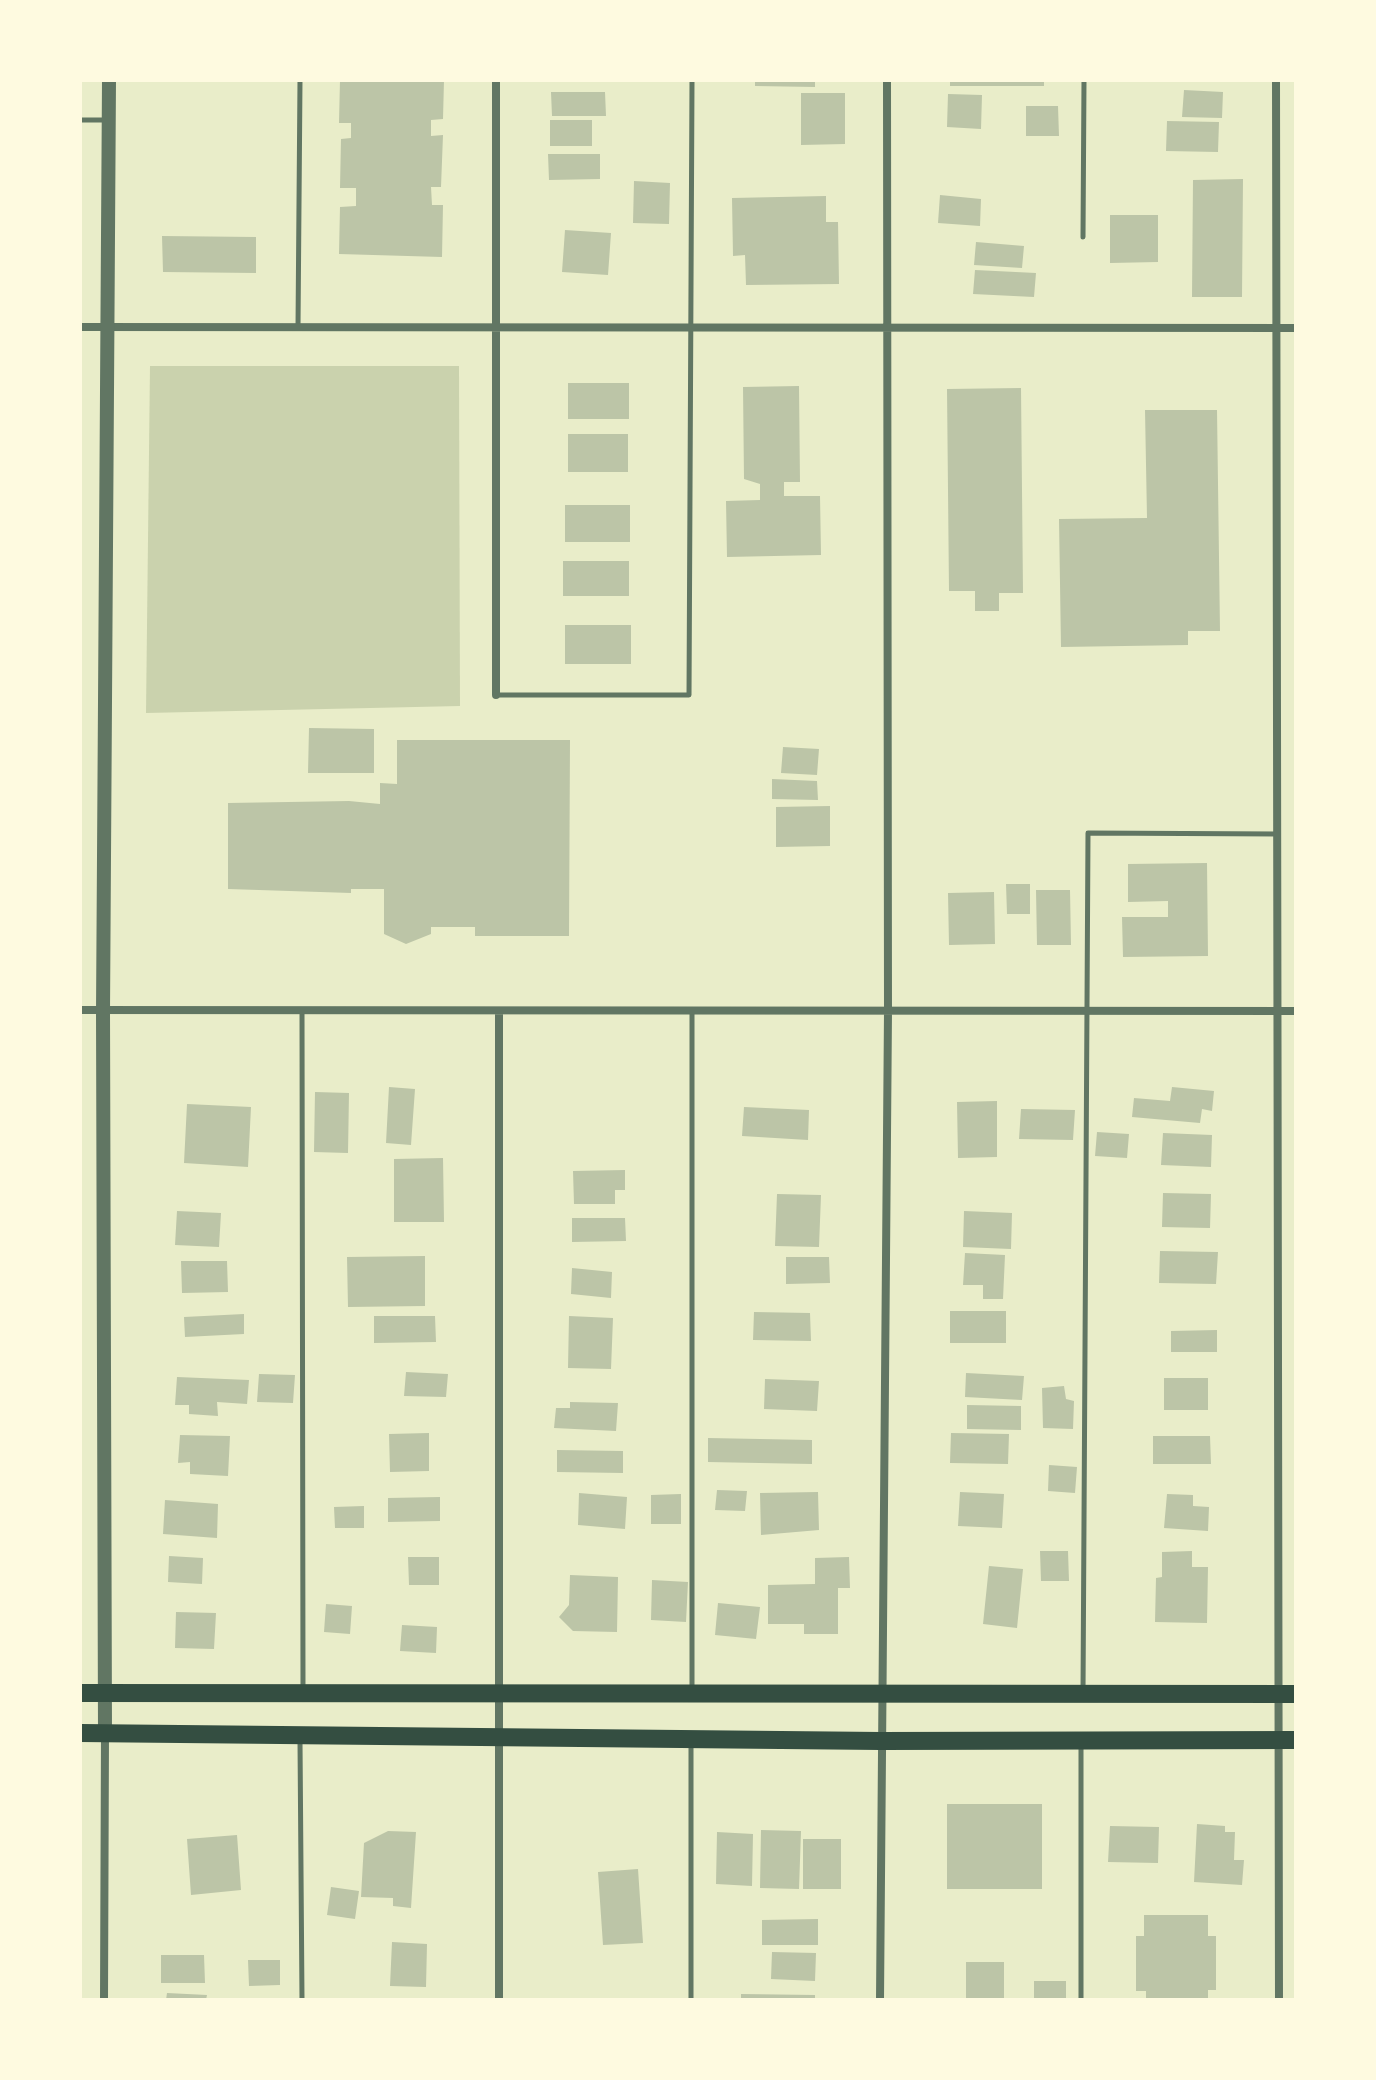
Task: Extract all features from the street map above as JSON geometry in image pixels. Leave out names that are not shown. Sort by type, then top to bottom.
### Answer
[{"type":"main road","points":[[80,1693],[1288,1693]]},
{"type":"main road","points":[[80,1733],[881,1741],[1288,1740]]},
{"type":"street","points":[[104,2000],[103,1011],[109,80]]},
{"type":"street","points":[[496,80],[496,695]]},
{"type":"street","points":[[880,2000],[888,1011],[887,80]]},
{"type":"street","points":[[1276,80],[1279,1011],[1288,1693],[1279,2000]]},
{"type":"street","points":[[80,327],[1296,328]]},
{"type":"street","points":[[80,1010],[1296,1011]]},
{"type":"street","points":[[499,1011],[499,2000]]},
{"type":"lane","points":[[298,327],[300,80]]},
{"type":"lane","points":[[496,695],[689,695],[692,80]]},
{"type":"lane","points":[[1083,237],[1084,80]]},
{"type":"lane","points":[[80,120],[109,120]]},
{"type":"lane","points":[[1083,1692],[1088,833],[1278,834]]},
{"type":"lane","points":[[302,1011],[303,1693]]},
{"type":"lane","points":[[692,1011],[692,1692]]},
{"type":"lane","points":[[300,1736],[302,2000]]},
{"type":"lane","points":[[691,1739],[691,2000]]},
{"type":"lane","points":[[1081,1740],[1081,2000]]},
{"type":"green space","points":[[150,366],[459,366],[460,706],[146,713]]},
{"type":"building","points":[[340,80],[444,80],[443,119],[431,120],[431,136],[443,135],[441,187],[431,187],[432,205],[443,205],[442,257],[339,254],[340,207],[356,206],[356,188],[340,188],[341,139],[351,138],[351,123],[339,123]]},
{"type":"building","points":[[755,80],[815,80],[815,87],[755,86]]},
{"type":"building","points":[[950,80],[1044,80],[1044,86],[950,86]]},
{"type":"building","points":[[1184,90],[1223,92],[1222,118],[1182,117]]},
{"type":"building","points":[[551,92],[605,92],[606,116],[552,116]]},
{"type":"building","points":[[801,93],[845,93],[845,144],[801,145]]},
{"type":"building","points":[[948,94],[982,95],[981,129],[947,127]]},
{"type":"building","points":[[1026,106],[1058,106],[1059,136],[1026,136]]},
{"type":"building","points":[[550,120],[592,120],[592,146],[550,146]]},
{"type":"building","points":[[1167,121],[1219,122],[1218,152],[1166,151]]},
{"type":"building","points":[[548,154],[600,154],[600,179],[549,180]]},
{"type":"building","points":[[1243,179],[1242,297],[1192,297],[1193,180]]},
{"type":"building","points":[[634,181],[670,183],[669,224],[633,223]]},
{"type":"building","points":[[940,195],[981,199],[980,226],[938,223]]},
{"type":"building","points":[[826,196],[826,222],[838,222],[839,284],[746,285],[745,255],[733,256],[732,198]]},
{"type":"building","points":[[1110,215],[1158,215],[1158,262],[1110,263]]},
{"type":"building","points":[[565,230],[611,233],[608,275],[562,272]]},
{"type":"building","points":[[162,236],[256,237],[256,273],[163,272]]},
{"type":"building","points":[[976,242],[1024,246],[1022,268],[974,265]]},
{"type":"building","points":[[975,270],[1036,273],[1034,297],[973,294]]},
{"type":"building","points":[[568,383],[629,383],[629,419],[568,419]]},
{"type":"building","points":[[799,386],[800,482],[784,482],[784,496],[820,496],[821,555],[727,557],[726,501],[760,500],[760,484],[744,479],[743,387]]},
{"type":"building","points":[[1021,388],[1023,593],[999,593],[999,611],[975,611],[975,591],[949,591],[947,389]]},
{"type":"building","points":[[1145,410],[1217,410],[1220,631],[1188,631],[1188,645],[1061,647],[1059,519],[1147,518]]},
{"type":"building","points":[[568,434],[628,434],[628,472],[568,472]]},
{"type":"building","points":[[565,505],[630,505],[630,542],[565,542]]},
{"type":"building","points":[[563,561],[629,561],[629,596],[563,596]]},
{"type":"building","points":[[565,625],[631,625],[631,664],[565,664]]},
{"type":"building","points":[[309,728],[374,729],[374,773],[308,773]]},
{"type":"building","points":[[397,740],[570,740],[569,936],[475,936],[475,927],[431,927],[431,934],[406,944],[384,934],[384,889],[351,889],[351,893],[228,889],[228,803],[349,801],[380,804],[380,783],[397,784]]},
{"type":"building","points":[[783,747],[819,749],[817,775],[781,773]]},
{"type":"building","points":[[772,779],[817,781],[818,800],[772,799]]},
{"type":"building","points":[[830,806],[830,846],[776,847],[776,807]]},
{"type":"building","points":[[1207,863],[1208,956],[1123,957],[1122,917],[1168,917],[1168,901],[1128,902],[1128,864]]},
{"type":"building","points":[[1006,884],[1030,884],[1030,914],[1007,914]]},
{"type":"building","points":[[1036,890],[1070,890],[1071,945],[1037,945]]},
{"type":"building","points":[[994,892],[995,944],[949,945],[948,893]]},
{"type":"building","points":[[389,1087],[415,1089],[411,1145],[386,1143]]},
{"type":"building","points":[[1172,1087],[1214,1091],[1212,1111],[1202,1109],[1200,1123],[1132,1117],[1134,1098],[1170,1101]]},
{"type":"building","points":[[315,1092],[349,1093],[348,1153],[314,1152]]},
{"type":"building","points":[[997,1101],[997,1157],[958,1158],[957,1102]]},
{"type":"building","points":[[187,1104],[251,1107],[248,1167],[184,1163]]},
{"type":"building","points":[[744,1107],[809,1110],[808,1140],[742,1136]]},
{"type":"building","points":[[1021,1109],[1075,1110],[1073,1140],[1019,1139]]},
{"type":"building","points":[[1097,1132],[1129,1134],[1127,1158],[1095,1156]]},
{"type":"building","points":[[1163,1133],[1212,1135],[1211,1167],[1161,1165]]},
{"type":"building","points":[[443,1158],[444,1222],[394,1222],[394,1159]]},
{"type":"building","points":[[625,1170],[625,1190],[615,1190],[615,1204],[574,1204],[573,1171]]},
{"type":"building","points":[[1163,1193],[1211,1194],[1210,1228],[1162,1227]]},
{"type":"building","points":[[777,1194],[821,1195],[819,1247],[775,1246]]},
{"type":"building","points":[[177,1211],[221,1213],[219,1247],[175,1245]]},
{"type":"building","points":[[964,1211],[1012,1213],[1011,1249],[963,1247]]},
{"type":"building","points":[[572,1218],[625,1218],[626,1241],[572,1242]]},
{"type":"building","points":[[1160,1251],[1218,1252],[1216,1284],[1159,1283]]},
{"type":"building","points":[[965,1253],[1005,1255],[1003,1299],[983,1299],[983,1285],[963,1285]]},
{"type":"building","points":[[425,1256],[425,1306],[348,1307],[347,1257]]},
{"type":"building","points":[[786,1257],[829,1257],[830,1283],[786,1284]]},
{"type":"building","points":[[181,1261],[227,1261],[228,1292],[182,1293]]},
{"type":"building","points":[[572,1268],[612,1272],[611,1298],[571,1294]]},
{"type":"building","points":[[950,1311],[1006,1311],[1006,1343],[950,1343]]},
{"type":"building","points":[[754,1312],[810,1313],[811,1341],[753,1340]]},
{"type":"building","points":[[244,1314],[244,1334],[185,1337],[184,1317]]},
{"type":"building","points":[[374,1316],[435,1316],[436,1342],[374,1343]]},
{"type":"building","points":[[569,1316],[613,1318],[611,1369],[568,1368]]},
{"type":"building","points":[[1217,1330],[1217,1352],[1171,1352],[1171,1331]]},
{"type":"building","points":[[406,1372],[448,1374],[446,1397],[404,1396]]},
{"type":"building","points":[[966,1373],[1024,1376],[1022,1400],[965,1397]]},
{"type":"building","points":[[259,1374],[295,1375],[293,1403],[257,1402]]},
{"type":"building","points":[[177,1377],[249,1380],[247,1404],[217,1402],[218,1416],[189,1414],[189,1405],[175,1405]]},
{"type":"building","points":[[1164,1378],[1208,1378],[1208,1410],[1164,1410]]},
{"type":"building","points":[[765,1379],[819,1381],[817,1411],[764,1409]]},
{"type":"building","points":[[1064,1386],[1066,1399],[1074,1401],[1073,1429],[1043,1428],[1042,1388]]},
{"type":"building","points":[[570,1402],[618,1403],[616,1431],[554,1428],[556,1408],[570,1408]]},
{"type":"building","points":[[967,1405],[1021,1406],[1021,1430],[967,1429]]},
{"type":"building","points":[[429,1433],[429,1471],[390,1472],[389,1434]]},
{"type":"building","points":[[951,1433],[1009,1434],[1008,1464],[950,1463]]},
{"type":"building","points":[[180,1435],[230,1436],[228,1476],[190,1474],[190,1462],[178,1463]]},
{"type":"building","points":[[1153,1436],[1210,1436],[1211,1464],[1153,1464]]},
{"type":"building","points":[[708,1438],[812,1440],[812,1464],[708,1462]]},
{"type":"building","points":[[557,1450],[623,1451],[623,1473],[557,1472]]},
{"type":"building","points":[[1049,1465],[1077,1467],[1075,1493],[1048,1491]]},
{"type":"building","points":[[717,1490],[747,1491],[745,1511],[715,1510]]},
{"type":"building","points":[[818,1492],[819,1530],[761,1535],[760,1493]]},
{"type":"building","points":[[960,1492],[1004,1494],[1002,1528],[958,1526]]},
{"type":"building","points":[[579,1493],[627,1497],[625,1529],[578,1525]]},
{"type":"building","points":[[681,1494],[681,1524],[651,1524],[651,1495]]},
{"type":"building","points":[[1167,1494],[1193,1495],[1193,1506],[1209,1507],[1208,1531],[1164,1528]]},
{"type":"building","points":[[440,1497],[440,1521],[388,1522],[388,1498]]},
{"type":"building","points":[[165,1500],[218,1504],[217,1538],[163,1534]]},
{"type":"building","points":[[364,1506],[364,1528],[335,1528],[334,1507]]},
{"type":"building","points":[[1040,1551],[1068,1551],[1069,1581],[1041,1581]]},
{"type":"building","points":[[1192,1551],[1192,1567],[1208,1567],[1207,1623],[1155,1622],[1156,1578],[1162,1577],[1162,1552]]},
{"type":"building","points":[[169,1556],[203,1558],[202,1584],[168,1582]]},
{"type":"building","points":[[408,1557],[439,1557],[439,1585],[409,1585]]},
{"type":"building","points":[[849,1557],[850,1588],[838,1588],[838,1634],[804,1634],[804,1624],[768,1624],[768,1585],[815,1584],[815,1558]]},
{"type":"building","points":[[989,1566],[1023,1569],[1017,1628],[983,1624]]},
{"type":"building","points":[[570,1575],[618,1577],[617,1632],[573,1631],[559,1617],[569,1605]]},
{"type":"building","points":[[652,1580],[688,1582],[686,1622],[651,1620]]},
{"type":"building","points":[[718,1603],[760,1607],[756,1639],[715,1635]]},
{"type":"building","points":[[326,1604],[352,1606],[350,1634],[324,1632]]},
{"type":"building","points":[[176,1612],[216,1613],[214,1649],[175,1648]]},
{"type":"building","points":[[402,1625],[437,1627],[436,1653],[400,1651]]},
{"type":"building","points":[[947,1804],[1042,1804],[1042,1889],[947,1889]]},
{"type":"building","points":[[1197,1824],[1225,1826],[1225,1832],[1235,1832],[1234,1860],[1244,1860],[1242,1885],[1194,1882]]},
{"type":"building","points":[[1110,1826],[1159,1827],[1158,1863],[1108,1862]]},
{"type":"building","points":[[761,1830],[801,1831],[799,1889],[760,1888]]},
{"type":"building","points":[[388,1831],[416,1832],[411,1908],[393,1906],[393,1898],[361,1897],[364,1843]]},
{"type":"building","points":[[717,1832],[753,1834],[752,1886],[716,1884]]},
{"type":"building","points":[[237,1835],[241,1890],[191,1895],[187,1839]]},
{"type":"building","points":[[803,1839],[841,1839],[841,1889],[803,1889]]},
{"type":"building","points":[[638,1869],[643,1943],[603,1945],[598,1872]]},
{"type":"building","points":[[331,1887],[359,1891],[355,1919],[327,1915]]},
{"type":"building","points":[[1144,1915],[1208,1915],[1208,1936],[1216,1936],[1216,1990],[1208,1990],[1208,2000],[1146,2000],[1146,1991],[1136,1991],[1136,1936],[1144,1936]]},
{"type":"building","points":[[818,1919],[818,1945],[762,1945],[762,1920]]},
{"type":"building","points":[[392,1942],[427,1944],[426,1987],[390,1986]]},
{"type":"building","points":[[772,1952],[816,1953],[815,1981],[771,1979]]},
{"type":"building","points":[[161,1955],[204,1955],[205,1983],[161,1983]]},
{"type":"building","points":[[248,1960],[280,1960],[280,1985],[249,1986]]},
{"type":"building","points":[[966,1962],[1004,1962],[1004,2000],[966,2000]]},
{"type":"building","points":[[1034,1981],[1066,1981],[1066,2000],[1034,2000]]},
{"type":"building","points":[[167,1993],[207,1995],[206,2000],[166,2000]]},
{"type":"building","points":[[741,1994],[815,1995],[815,2000],[741,2000]]}]
